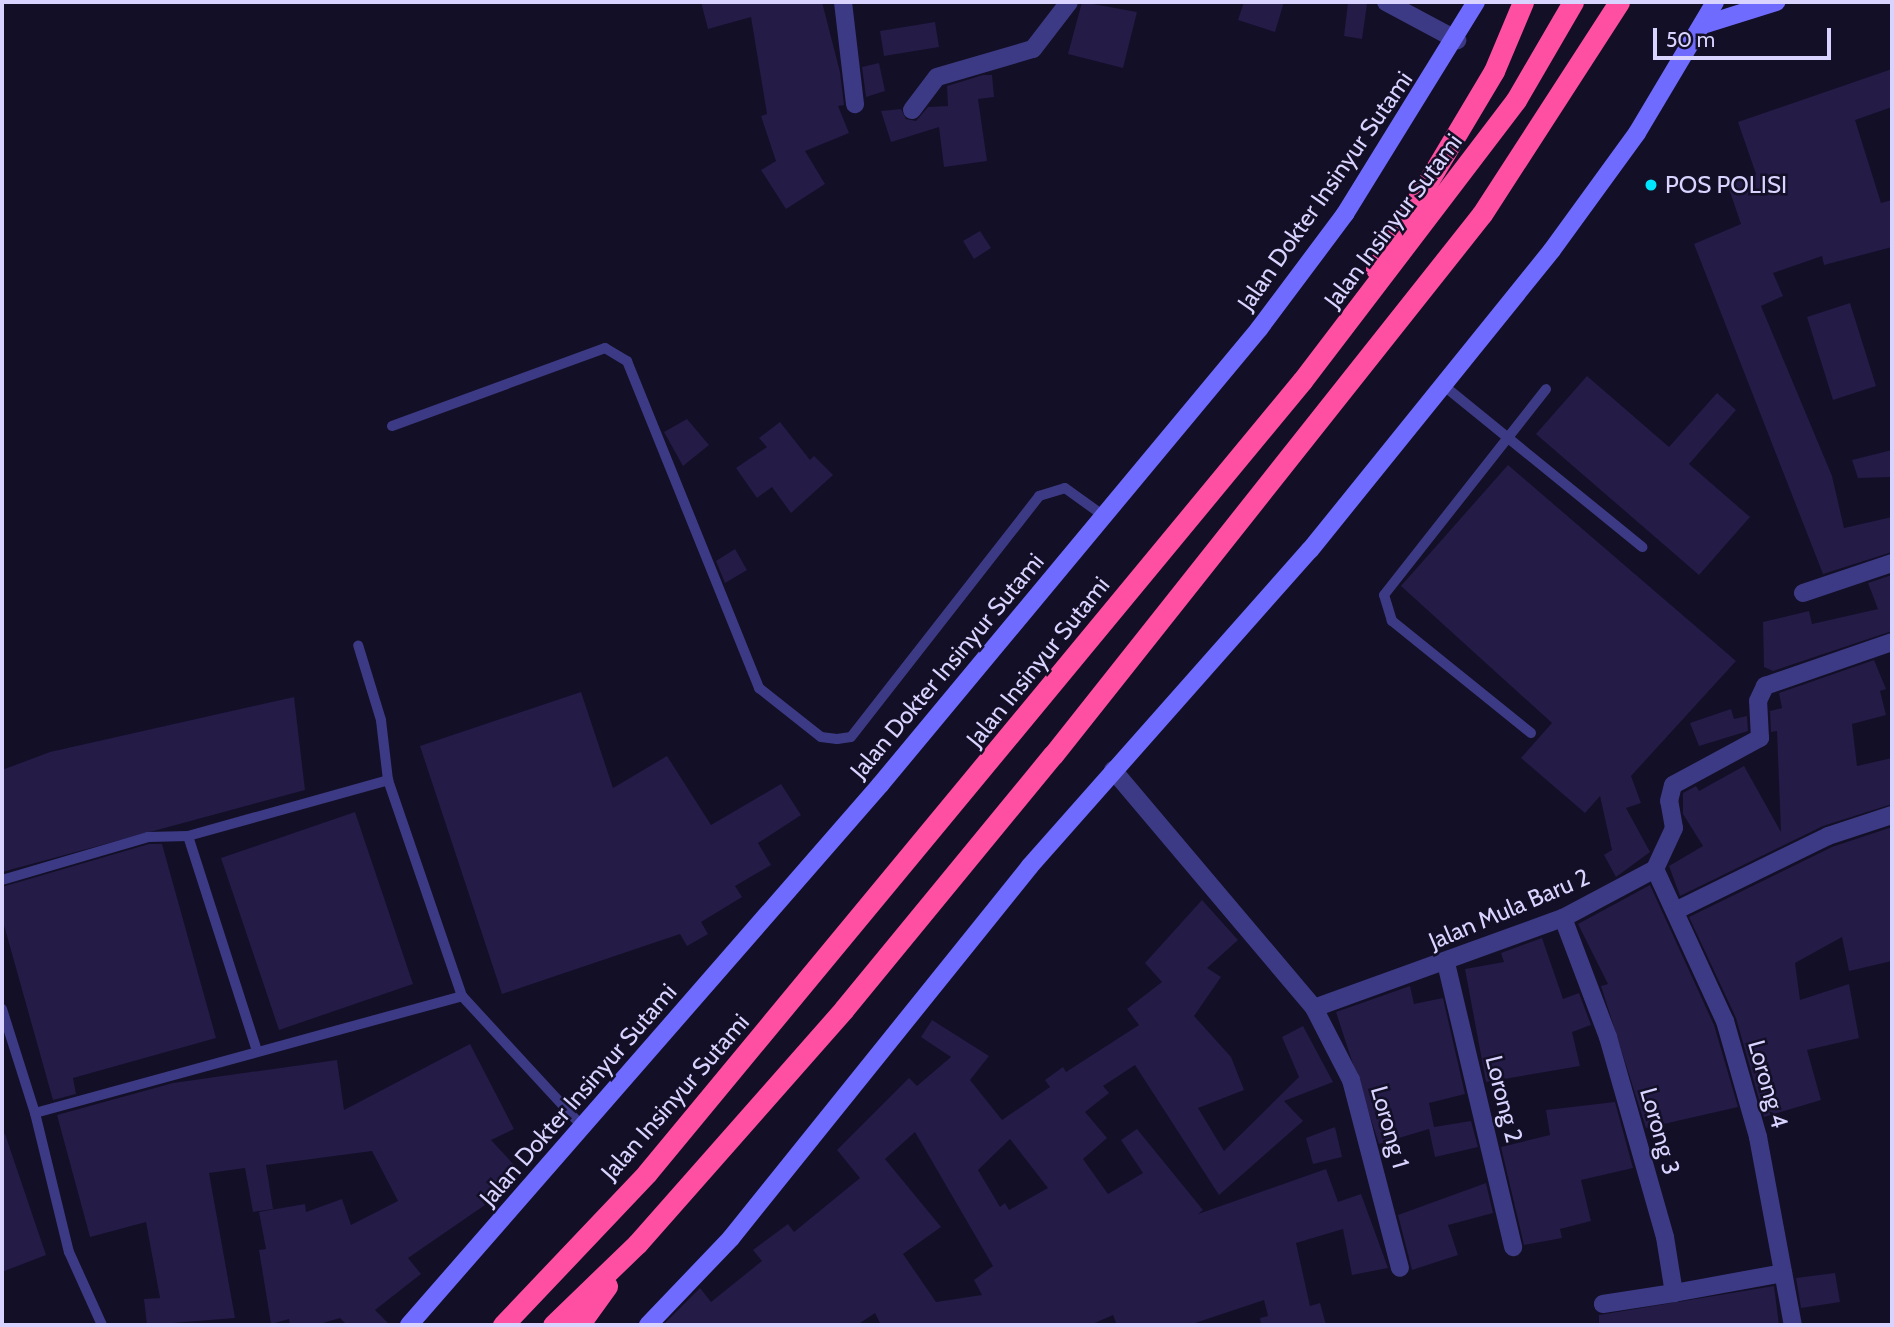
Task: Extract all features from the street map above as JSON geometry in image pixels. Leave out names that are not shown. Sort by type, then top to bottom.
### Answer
[{"type":"highway","points":[[1301,381],[1410,218],[1494,72],[1523,2]]},
{"type":"highway","name":"Jalan Insinyur Sutami","points":[[503,1325],[647,1173],[1301,381],[1508,111],[1573,2]]},
{"type":"highway","points":[[1596,45],[1619,2]]},
{"type":"highway","points":[[579,1325],[637,1244],[1053,755],[1482,214],[1596,45],[1629,2]]},
{"type":"highway","points":[[553,1325],[637,1244]]},
{"type":"street","points":[[844,2],[855,104]]},
{"type":"street","points":[[912,110],[937,77],[1033,49],[1069,2]]},
{"type":"street","points":[[1386,2],[1457,40]]},
{"type":"street","name":"Jalan Dokter Insinyur Sutami","points":[[409,1325],[583,1128],[1259,330],[1345,214],[1457,40],[1476,2]]},
{"type":"street","points":[[648,1325],[731,1238],[1113,770],[1310,550],[1443,385],[1637,133],[1715,2]]},
{"type":"street","points":[[1703,25],[1776,2]]},
{"type":"street","points":[[1802,593],[1892,563]]},
{"type":"street","points":[[1655,869],[1674,828],[1669,801],[1673,785],[1760,738],[1758,701],[1765,686],[1892,642]]},
{"type":"street","points":[[1113,770],[1314,1007]]},
{"type":"street","points":[[1675,911],[1828,836],[1892,815]]},
{"type":"street","name":"Lorong 4","points":[[1655,869],[1725,1021],[1758,1137],[1793,1325]]},
{"type":"street","name":"Jalan Mula Baru 2","points":[[1314,1007],[1446,963],[1563,918],[1655,869]]},
{"type":"street","name":"Lorong 3","points":[[1563,918],[1608,1037],[1665,1237],[1674,1293]]},
{"type":"street","name":"Lorong 2","points":[[1446,963],[1513,1247]]},
{"type":"street","name":"Lorong 1","points":[[1314,1007],[1351,1080],[1400,1268]]},
{"type":"street","points":[[1603,1304],[1783,1273]]},
{"type":"lane","points":[[392,426],[605,348],[627,361],[759,688],[821,737],[851,737],[1038,496],[1065,488],[1104,516]]},
{"type":"lane","points":[[1443,385],[1509,436],[1642,547]]},
{"type":"lane","points":[[1531,733],[1385,610],[1384,595],[1546,389]]},
{"type":"lane","points":[[358,645],[381,720],[388,780],[462,996],[583,1128]]},
{"type":"lane","points":[[2,880],[148,837],[188,836],[388,780]]},
{"type":"lane","points":[[188,836],[257,1051]]},
{"type":"lane","points":[[35,1113],[462,996]]},
{"type":"lane","points":[[2,1009],[35,1113],[69,1252],[102,1325]]},
{"type":"building","points":[[701,2],[822,2],[840,72],[844,105],[838,106],[849,133],[805,151],[825,184],[786,209],[761,170],[776,161],[761,116],[767,114],[751,17],[708,29]]},
{"type":"building","points":[[1082,2],[1137,12],[1123,68],[1068,54]]},
{"type":"building","points":[[1244,2],[1284,2],[1275,32],[1238,20]]},
{"type":"building","points":[[1348,2],[1367,4],[1362,39],[1344,36]]},
{"type":"building","points":[[935,22],[939,47],[884,56],[880,31]]},
{"type":"building","points":[[879,63],[885,91],[866,97],[862,67]]},
{"type":"building","points":[[1892,69],[1892,107],[1855,120],[1881,203],[1892,200],[1892,247],[1824,265],[1822,256],[1773,273],[1783,296],[1761,306],[1832,476],[1844,528],[1892,517],[1892,552],[1823,574],[1694,244],[1741,224],[1727,183],[1756,174],[1738,122]]},
{"type":"building","points":[[983,75],[992,75],[994,97],[978,99],[987,161],[944,167],[939,127],[891,142],[881,111],[901,109],[906,119],[916,121],[928,107],[948,106],[947,86]]},
{"type":"building","points":[[980,231],[991,248],[974,259],[963,241]]},
{"type":"building","points":[[1850,303],[1876,386],[1833,400],[1807,317]]},
{"type":"building","points":[[1587,376],[1669,447],[1717,393],[1736,410],[1689,464],[1750,517],[1699,575],[1536,434]]},
{"type":"building","points":[[687,419],[709,445],[683,466],[664,432]]},
{"type":"building","points":[[780,422],[810,460],[814,456],[833,475],[791,513],[772,487],[757,498],[736,468],[767,447],[759,438]]},
{"type":"building","points":[[1892,450],[1892,477],[1858,478],[1852,460]]},
{"type":"building","points":[[1508,465],[1736,661],[1631,776],[1641,803],[1626,808],[1650,852],[1616,877],[1604,855],[1612,850],[1600,796],[1585,813],[1521,758],[1552,723],[1401,586]]},
{"type":"building","points":[[735,549],[747,570],[725,583],[716,561]]},
{"type":"building","points":[[1892,575],[1892,631],[1773,671],[1764,667],[1763,622],[1809,611],[1812,624],[1878,609],[1868,583]]},
{"type":"building","points":[[1874,660],[1886,689],[1880,691],[1886,715],[1852,724],[1857,766],[1892,758],[1892,804],[1823,826],[1680,896],[1669,866],[1703,846],[1683,814],[1683,793],[1696,786],[1699,791],[1744,766],[1781,832],[1777,731],[1771,732],[1770,711],[1782,708],[1779,693]]},
{"type":"building","points":[[581,692],[613,788],[667,756],[711,825],[781,784],[801,815],[758,843],[771,865],[735,886],[742,897],[701,922],[708,934],[687,946],[680,934],[502,994],[420,746]]},
{"type":"building","points":[[294,697],[305,790],[2,872],[2,770],[50,752]]},
{"type":"building","points":[[1731,709],[1734,719],[1747,716],[1748,731],[1699,746],[1690,723]]},
{"type":"building","points":[[355,812],[413,984],[279,1030],[221,858]]},
{"type":"building","points":[[1892,827],[1892,961],[1849,971],[1842,937],[1795,963],[1800,1000],[1849,984],[1859,1038],[1807,1050],[1821,1100],[1764,1117],[1736,1018],[1689,917],[1832,847]]},
{"type":"building","points":[[149,844],[162,844],[216,1038],[73,1078],[76,1094],[53,1100],[2,918],[2,887]]},
{"type":"building","points":[[1650,885],[1714,1025],[1738,1107],[1646,1128],[1601,986],[1608,984],[1578,924]]},
{"type":"building","points":[[1202,900],[1238,940],[1207,968],[1221,977],[1194,1016],[1231,1057],[1244,1090],[1198,1108],[1224,1151],[1299,1077],[1282,1037],[1303,1026],[1333,1082],[1284,1101],[1303,1121],[1219,1195],[1135,1065],[1103,1086],[1109,1093],[1085,1112],[1107,1138],[1083,1159],[1108,1194],[1143,1173],[1121,1140],[1137,1129],[1203,1210],[1198,1214],[1326,1169],[1338,1202],[1361,1194],[1388,1268],[1352,1275],[1343,1229],[1296,1243],[1310,1306],[1320,1303],[1326,1325],[1261,1325],[1260,1318],[1268,1316],[1264,1300],[1189,1325],[1117,1325],[1113,1315],[1090,1325],[881,1325],[875,1313],[857,1325],[663,1325],[700,1288],[711,1302],[762,1261],[753,1250],[788,1224],[794,1232],[860,1178],[837,1150],[909,1078],[917,1086],[951,1057],[921,1037],[932,1020],[989,1056],[970,1080],[1002,1120],[1050,1087],[1045,1080],[1063,1067],[1066,1072],[1139,1025],[1127,1009],[1162,982],[1145,963]],"holes":[[[915,1132],[993,1266],[974,1280],[982,1295],[936,1302],[903,1254],[941,1227],[885,1159]],[[1010,1139],[1048,1188],[1009,1210],[1005,1203],[1000,1207],[978,1170]]]},
{"type":"building","points":[[1542,938],[1563,999],[1579,993],[1591,1025],[1572,1032],[1580,1066],[1486,1082],[1465,969],[1504,962],[1501,953]]},
{"type":"building","points":[[1410,986],[1414,1004],[1443,998],[1465,1094],[1429,1103],[1434,1127],[1471,1121],[1478,1147],[1435,1157],[1429,1129],[1379,1144],[1336,1012]]},
{"type":"building","points":[[470,1044],[514,1129],[491,1140],[515,1166],[480,1198],[485,1205],[408,1258],[421,1274],[375,1310],[390,1325],[347,1325],[340,1318],[316,1325],[290,1325],[289,1319],[271,1324],[259,1250],[266,1249],[259,1212],[305,1204],[306,1212],[342,1199],[351,1225],[398,1201],[372,1151],[266,1165],[273,1209],[253,1212],[245,1168],[209,1173],[235,1318],[147,1325],[144,1299],[160,1298],[146,1222],[90,1237],[57,1115],[173,1083],[337,1060],[344,1110]]},
{"type":"building","points":[[1615,1102],[1633,1168],[1581,1180],[1591,1221],[1560,1229],[1562,1238],[1524,1245],[1501,1147],[1550,1135],[1546,1110]]},
{"type":"building","points":[[1335,1127],[1342,1157],[1313,1164],[1306,1138]]},
{"type":"building","points":[[5,1134],[46,1255],[2,1272],[2,1135]]},
{"type":"building","points":[[1486,1183],[1493,1213],[1448,1225],[1458,1255],[1412,1270],[1398,1215]]},
{"type":"building","points":[[1835,1273],[1840,1302],[1801,1308],[1796,1278]]},
{"type":"building","points":[[1774,1286],[1779,1325],[1599,1325],[1599,1315]]},
{"type":"place","name":"POS POLISI","points":[[1651,185]]}]
